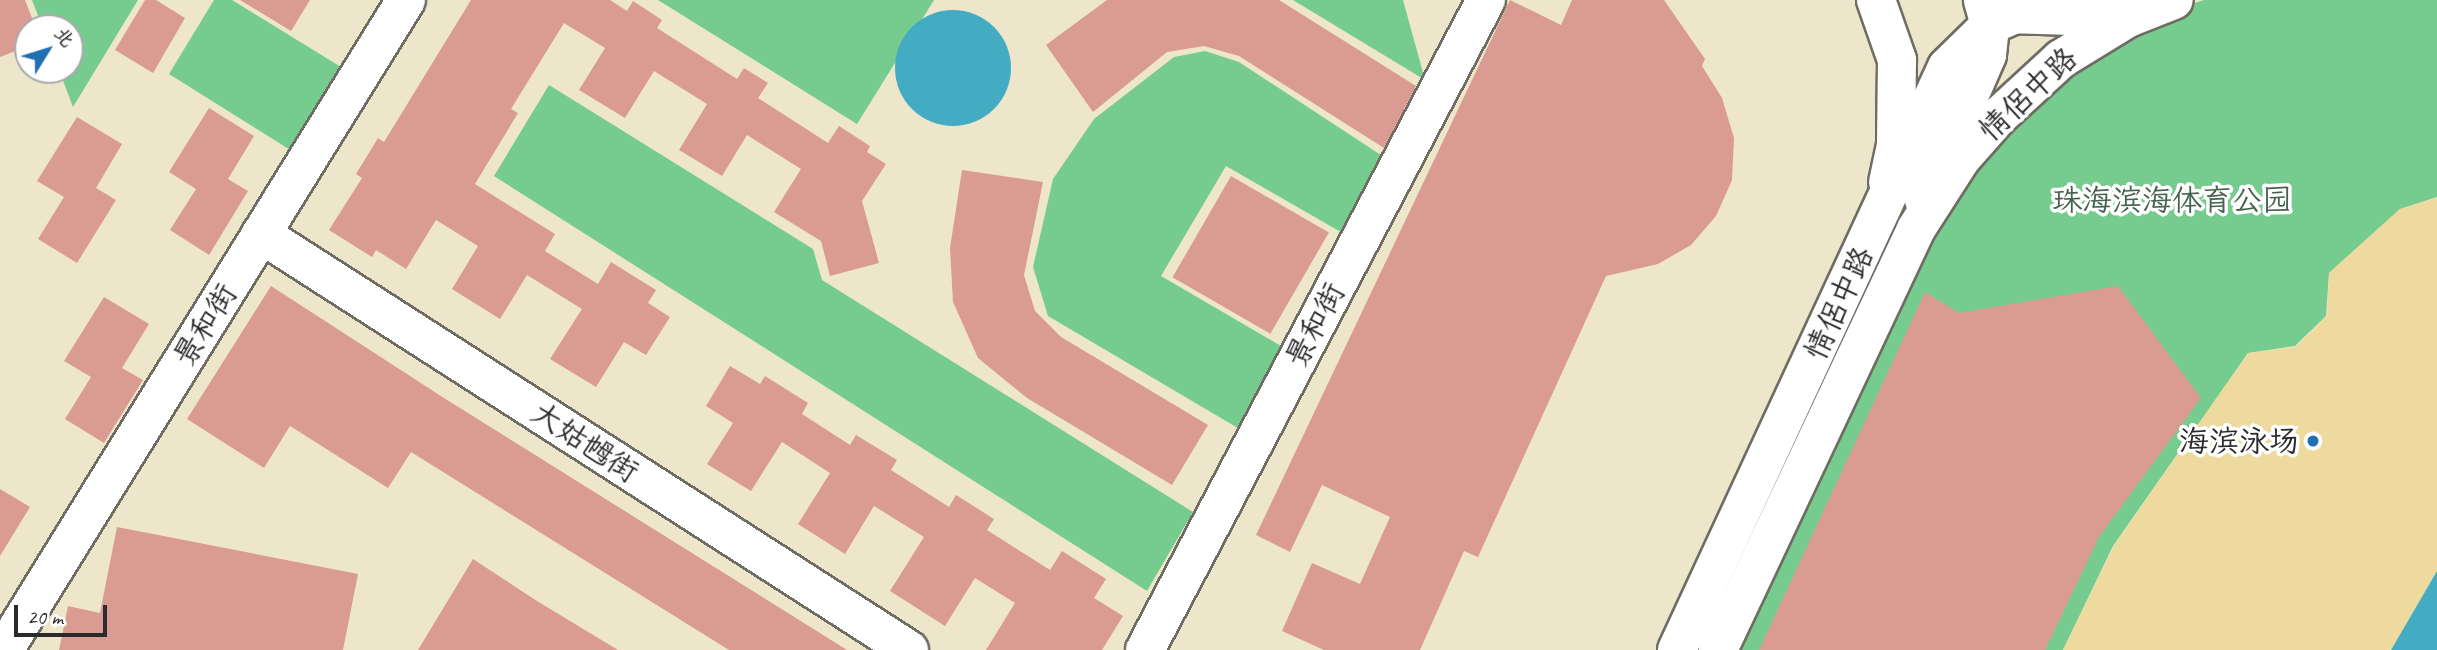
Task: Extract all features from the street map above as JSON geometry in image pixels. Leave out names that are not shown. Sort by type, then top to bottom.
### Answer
[{"type":"main road","name":"景和街","points":[[4,650],[406,0]]},
{"type":"main road","name":"景和街","points":[[1144,650],[1486,0]]},
{"type":"main road","points":[[1876,0],[1897,60],[1899,102],[1896,145],[1881,211]]},
{"type":"main road","name":"情侣中路","points":[[1677,650],[1947,67],[1989,8],[2048,0]]},
{"type":"main road","points":[[1916,229],[1931,178],[1987,55],[1989,8],[2073,16],[2171,1]]},
{"type":"main road","name":"情侶中路","points":[[1916,229],[1961,159],[2034,82],[2092,37],[2171,1]]},
{"type":"main road","name":"情侣中路","points":[[1718,650],[1916,229]]},
{"type":"main road","name":"大姑乸街","points":[[261,234],[909,650]]},
{"type":"green space","points":[[32,0],[138,0],[73,107],[64,84],[84,84],[84,14],[38,14]]},
{"type":"green space","points":[[214,0],[232,0],[354,75],[303,158],[169,74]]},
{"type":"green space","points":[[658,0],[934,0],[857,124]]},
{"type":"green space","points":[[1293,0],[1403,0],[1425,80]]},
{"type":"green space","name":"珠海滨海体育公园","points":[[2204,0],[2437,0],[2437,197],[2400,209],[2329,273],[2326,316],[2295,346],[2248,353],[2113,546],[2063,650],[1729,650],[1906,273],[1991,136],[2041,85],[2173,10]]},
{"type":"green space","points":[[1205,51],[1239,62],[1390,161],[1346,235],[1226,166],[1161,276],[1293,353],[1248,434],[1048,316],[1033,267],[1053,179],[1094,119],[1174,57]]},
{"type":"green space","points":[[549,85],[813,249],[822,280],[1193,512],[1147,591],[494,176]]},
{"type":"sand","name":"海滨泳场","points":[[2437,198],[2437,571],[2391,650],[2063,650],[2114,546],[2248,353],[2296,347],[2327,316],[2329,273],[2400,209]]},
{"type":"water","points":[[953,10],[975,14],[994,27],[1007,46],[1011,68],[1007,90],[994,109],[975,122],[953,126],[931,122],[912,109],[899,90],[895,68],[899,46],[912,27],[931,14]]},
{"type":"water","points":[[2437,571],[2437,650],[2391,650]]},
{"type":"building","points":[[0,0],[25,0],[30,14],[14,14],[14,52],[0,57]]},
{"type":"building","points":[[145,0],[156,0],[185,18],[153,73],[115,50]]},
{"type":"building","points":[[240,0],[310,0],[291,31]]},
{"type":"building","points":[[471,0],[610,0],[627,11],[633,1],[662,20],[657,28],[737,79],[744,68],[768,83],[758,98],[828,143],[839,126],[870,146],[867,152],[886,164],[862,201],[879,263],[830,276],[821,241],[774,212],[801,169],[747,135],[722,176],[679,150],[707,104],[654,71],[625,118],[579,90],[605,48],[564,23],[511,109],[518,113],[475,184],[555,234],[545,251],[598,284],[611,262],[656,290],[648,303],[670,317],[646,355],[624,342],[596,387],[550,359],[582,309],[527,275],[500,319],[452,289],[478,246],[436,220],[406,269],[376,250],[372,257],[329,230],[362,178],[356,174],[378,138],[384,142]]},
{"type":"building","points":[[1107,0],[1279,0],[1416,86],[1384,148],[1239,56],[1204,46],[1167,52],[1093,112],[1046,45]]},
{"type":"building","points":[[1510,0],[1561,25],[1572,0],[1664,0],[1705,59],[1702,66],[1722,98],[1734,138],[1732,180],[1716,216],[1691,245],[1658,264],[1606,276],[1478,557],[1464,551],[1420,650],[1324,650],[1282,631],[1312,563],[1360,584],[1390,517],[1322,485],[1290,552],[1256,535]]},
{"type":"building","points":[[209,108],[254,136],[228,179],[248,191],[209,255],[170,230],[196,189],[169,172]]},
{"type":"building","points":[[77,117],[122,144],[96,188],[116,200],[77,263],[38,239],[64,197],[37,181]]},
{"type":"building","points":[[962,170],[1043,182],[1024,275],[1035,311],[1061,337],[1208,425],[1172,485],[1027,398],[978,358],[953,302],[950,248]]},
{"type":"building","points":[[1231,176],[1329,232],[1270,334],[1172,277]]},
{"type":"building","points":[[271,286],[444,398],[847,650],[729,650],[411,452],[388,488],[290,426],[264,468],[187,419]]},
{"type":"building","points":[[2118,286],[2201,398],[2099,537],[2045,650],[1759,650],[1925,292],[1959,313]]},
{"type":"building","points":[[104,297],[149,324],[122,368],[143,380],[104,443],[65,419],[91,377],[64,361]]},
{"type":"building","points":[[730,366],[760,384],[765,376],[808,403],[802,414],[850,445],[856,435],[897,460],[891,470],[949,507],[956,495],[994,519],[987,530],[1050,570],[1062,551],[1106,579],[1094,598],[1123,616],[1102,650],[986,650],[1015,603],[975,578],[945,626],[890,591],[924,537],[874,506],[845,554],[798,524],[830,473],[782,442],[751,491],[707,464],[733,423],[706,406]]},
{"type":"building","points":[[0,489],[30,507],[0,556]]},
{"type":"building","points":[[117,527],[358,574],[343,650],[59,650],[68,606],[100,613]]},
{"type":"building","points":[[473,559],[537,601],[618,650],[418,650]]},
{"type":"place","name":"海滨泳场","points":[[2313,441]]}]
